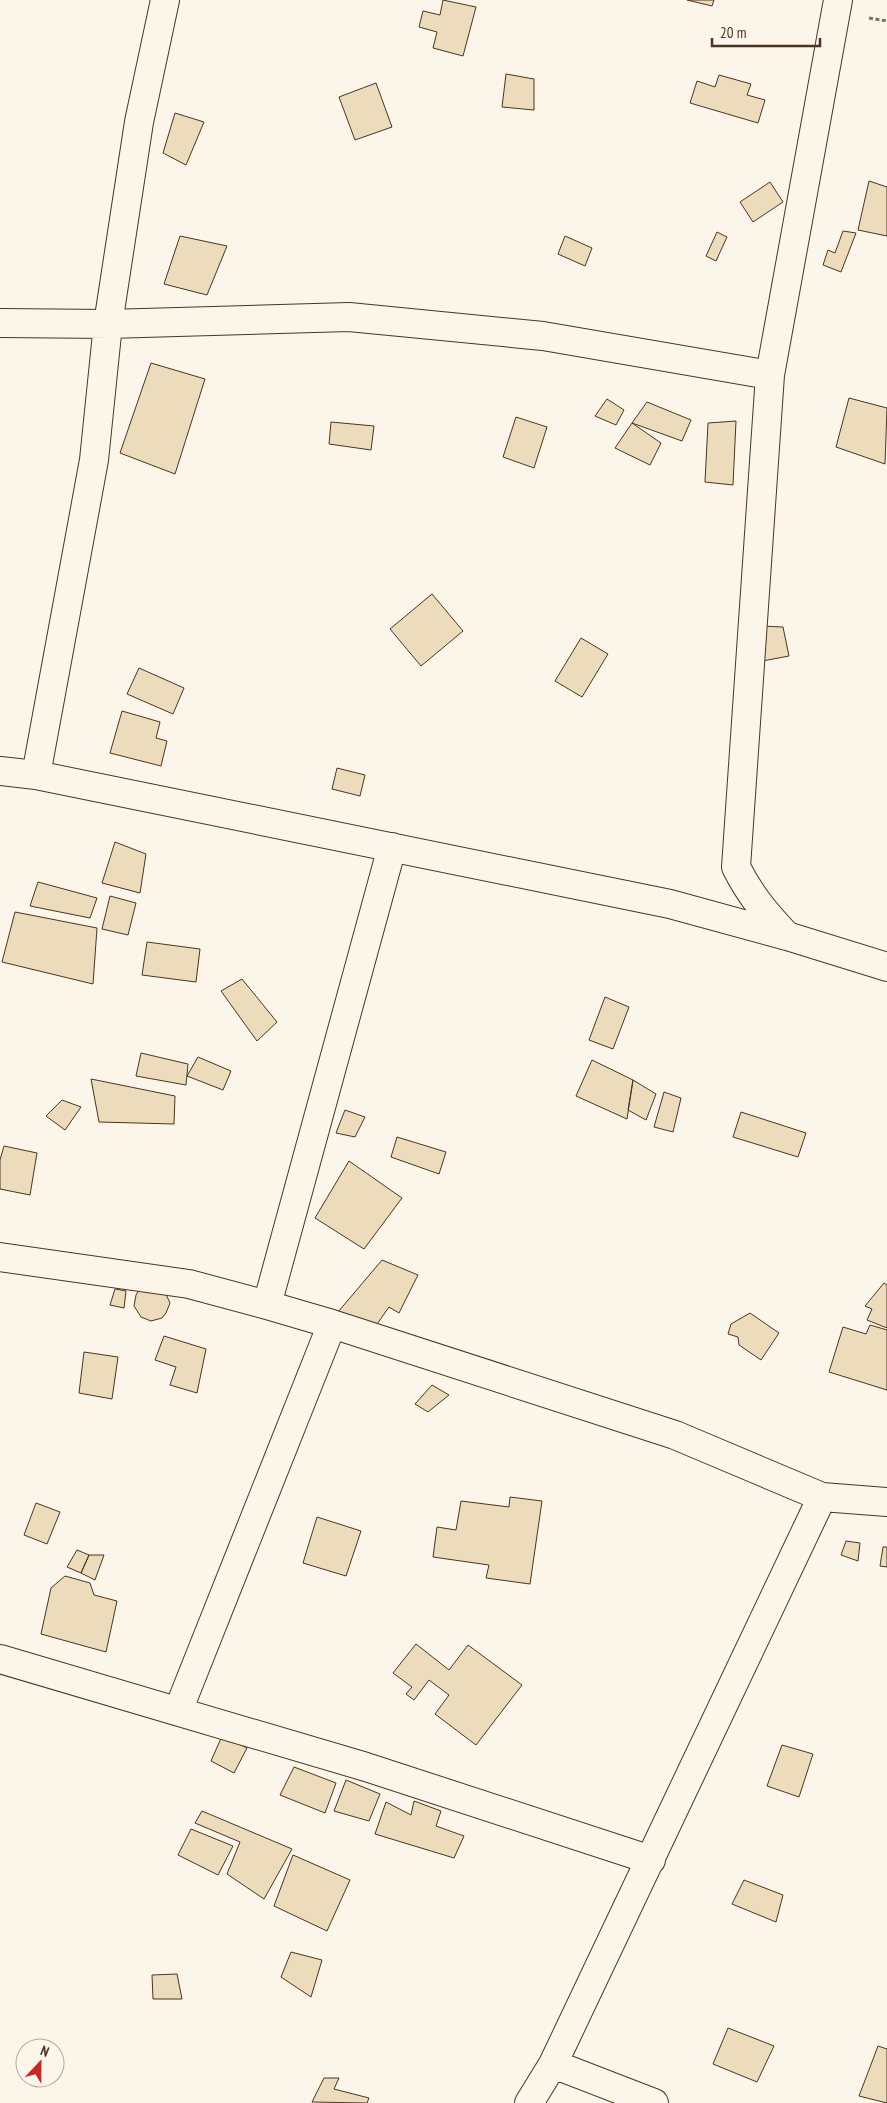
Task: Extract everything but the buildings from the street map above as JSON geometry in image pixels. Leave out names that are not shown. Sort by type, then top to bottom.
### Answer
[{"type":"street","points":[[36,775],[94,460],[108,324],[140,122],[165,0]]},
{"type":"street","points":[[787,936],[761,909],[736,867],[770,375],[838,0]]},
{"type":"street","points":[[0,323],[108,324],[348,317],[544,336],[770,375]]},
{"type":"street","points":[[0,771],[36,775],[670,904],[787,936],[887,967]]},
{"type":"street","points":[[267,1305],[392,847]]},
{"type":"street","points":[[0,1257],[189,1284],[267,1305],[332,1324],[675,1435],[822,1497],[887,1502]]},
{"type":"street","points":[[178,1711],[332,1324]]},
{"type":"street","points":[[529,2103],[554,2064],[822,1497]]},
{"type":"street","points":[[0,1659],[366,1766],[651,1860]]},
{"type":"street","points":[[554,2064],[654,2103]]}]
